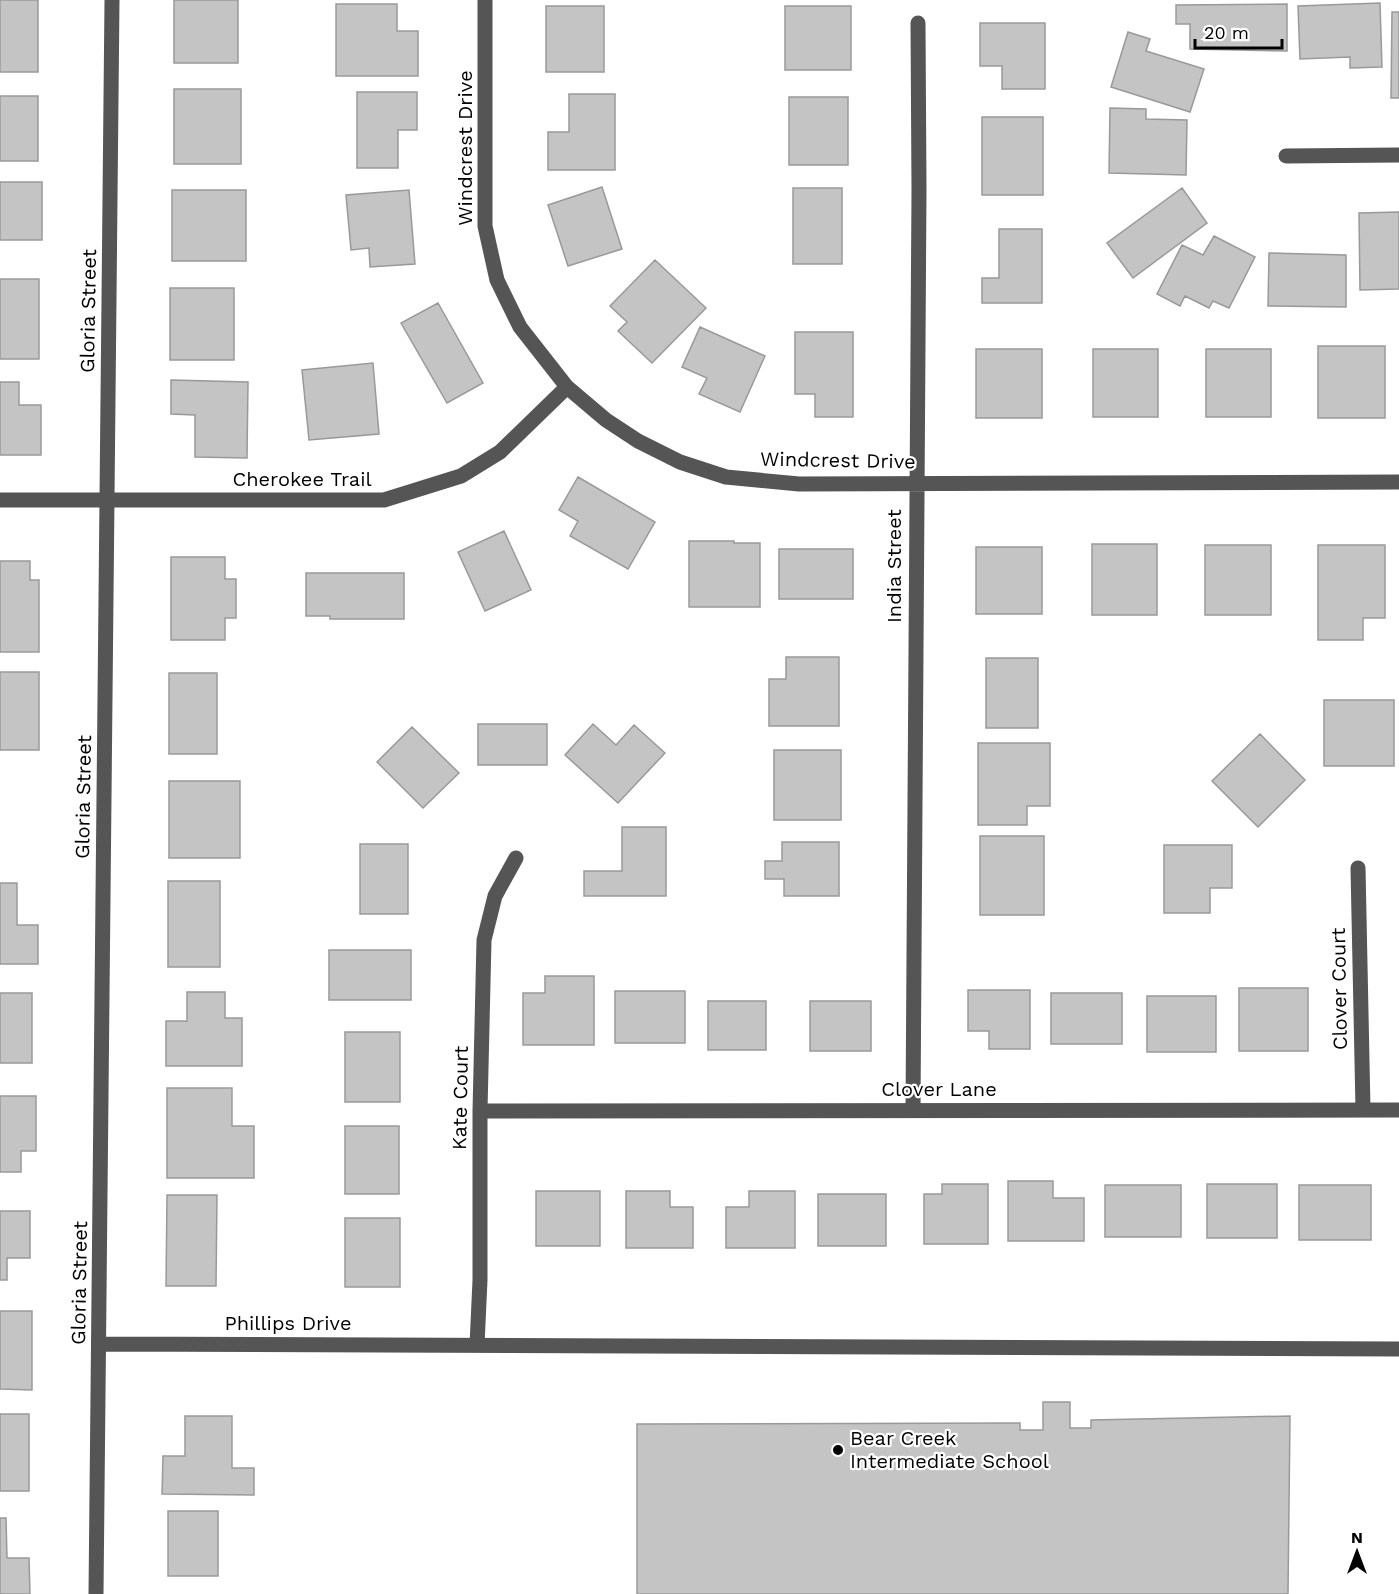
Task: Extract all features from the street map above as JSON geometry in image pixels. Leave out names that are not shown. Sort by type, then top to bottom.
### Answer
[{"type":"street","name":"Gloria Street","points":[[96,1594],[112,0]]},
{"type":"street","name":"Windcrest Drive","points":[[485,0],[485,226],[497,280],[520,327],[567,387],[606,420],[638,441],[680,462],[726,477],[800,484],[1399,482]]},
{"type":"street","name":"India Street","points":[[913,1110],[918,23]]},
{"type":"street","points":[[1286,156],[1399,155]]},
{"type":"street","name":"Cherokee Trail","points":[[0,500],[384,500],[461,476],[491,458],[567,387]]},
{"type":"street","name":"Kate Court","points":[[477,1345],[480,1280],[480,1111],[484,940],[495,896],[516,858]]},
{"type":"street","name":"Clover Court","points":[[1358,868],[1363,1109]]},
{"type":"street","name":"Clover Lane","points":[[480,1111],[1399,1110]]},
{"type":"street","name":"Phillips Drive","points":[[99,1344],[1399,1349]]},
{"type":"building","points":[[0,0],[38,0],[38,72],[0,72]]},
{"type":"building","points":[[174,0],[238,0],[238,63],[174,63]]},
{"type":"building","points":[[1380,3],[1382,67],[1350,68],[1350,57],[1300,59],[1298,6]]},
{"type":"building","points":[[336,4],[397,4],[397,31],[418,31],[418,76],[336,76]]},
{"type":"building","points":[[1287,4],[1287,51],[1190,49],[1190,24],[1176,24],[1176,5]]},
{"type":"building","points":[[546,6],[604,6],[604,72],[546,72]]},
{"type":"building","points":[[785,6],[851,6],[851,70],[785,70]]},
{"type":"building","points":[[1392,12],[1399,12],[1399,98],[1391,98]]},
{"type":"building","points":[[980,23],[1045,23],[1045,89],[1002,89],[1002,66],[980,66]]},
{"type":"building","points":[[1128,32],[1150,39],[1146,51],[1204,69],[1190,112],[1111,87]]},
{"type":"building","points":[[174,89],[241,89],[241,164],[174,164]]},
{"type":"building","points":[[357,92],[417,92],[417,130],[398,130],[398,168],[357,168]]},
{"type":"building","points":[[569,94],[615,94],[615,170],[548,170],[548,132],[569,132]]},
{"type":"building","points":[[0,96],[38,96],[38,161],[0,161]]},
{"type":"building","points":[[789,97],[848,97],[848,165],[789,165]]},
{"type":"building","points":[[1110,108],[1146,109],[1146,119],[1187,120],[1186,175],[1109,173]]},
{"type":"building","points":[[982,117],[1043,117],[1043,195],[982,195]]},
{"type":"building","points":[[0,182],[42,182],[42,240],[0,240]]},
{"type":"building","points":[[602,187],[622,249],[568,266],[548,205]]},
{"type":"building","points":[[793,188],[842,188],[842,264],[793,264]]},
{"type":"building","points":[[1182,188],[1207,223],[1133,278],[1107,243]]},
{"type":"building","points":[[172,190],[246,190],[246,261],[172,261]]},
{"type":"building","points":[[409,190],[415,264],[370,267],[369,248],[351,250],[346,195]]},
{"type":"building","points":[[1399,212],[1399,289],[1360,290],[1359,213]]},
{"type":"building","points":[[999,229],[1042,229],[1042,303],[982,303],[982,278],[999,278]]},
{"type":"building","points":[[1214,236],[1255,257],[1229,308],[1213,301],[1209,308],[1185,296],[1180,306],[1157,294],[1182,245],[1203,255]]},
{"type":"building","points":[[1269,253],[1346,255],[1346,307],[1268,306]]},
{"type":"building","points":[[655,260],[706,308],[652,363],[618,331],[627,322],[610,306]]},
{"type":"building","points":[[0,279],[39,279],[39,359],[0,359]]},
{"type":"building","points":[[170,288],[234,288],[234,360],[170,360]]},
{"type":"building","points":[[438,303],[483,383],[447,403],[401,323]]},
{"type":"building","points":[[700,327],[765,356],[740,412],[699,394],[707,378],[682,367]]},
{"type":"building","points":[[795,332],[853,332],[853,417],[815,417],[815,394],[795,394]]},
{"type":"building","points":[[1318,346],[1385,346],[1385,418],[1318,418]]},
{"type":"building","points":[[976,349],[1042,349],[1042,418],[976,418]]},
{"type":"building","points":[[1093,349],[1158,349],[1158,417],[1093,417]]},
{"type":"building","points":[[1206,349],[1271,349],[1271,417],[1206,417]]},
{"type":"building","points":[[373,363],[379,434],[309,440],[302,370]]},
{"type":"building","points":[[171,380],[248,382],[247,458],[195,457],[195,415],[171,414]]},
{"type":"building","points":[[0,382],[19,382],[19,405],[41,405],[41,455],[0,455]]},
{"type":"building","points":[[578,477],[655,522],[628,569],[570,536],[578,521],[559,510]]},
{"type":"building","points":[[504,531],[531,590],[485,611],[458,552]]},
{"type":"building","points":[[689,541],[760,543],[760,607],[689,607]]},
{"type":"building","points":[[1092,544],[1157,544],[1157,615],[1092,615]]},
{"type":"building","points":[[1205,545],[1271,545],[1271,615],[1205,615]]},
{"type":"building","points":[[1318,545],[1385,545],[1385,618],[1363,618],[1363,640],[1318,640]]},
{"type":"building","points":[[976,547],[1042,547],[1042,614],[976,614]]},
{"type":"building","points":[[779,549],[853,549],[853,599],[779,599]]},
{"type":"building","points":[[171,557],[225,557],[225,579],[236,579],[236,618],[225,618],[225,640],[171,640]]},
{"type":"building","points":[[0,561],[30,561],[30,580],[39,580],[39,652],[0,652]]},
{"type":"building","points":[[306,573],[404,573],[404,619],[330,619],[330,616],[306,616]]},
{"type":"building","points":[[786,657],[839,657],[839,726],[769,726],[769,679],[786,679]]},
{"type":"building","points":[[986,658],[1038,658],[1038,728],[986,728]]},
{"type":"building","points":[[0,672],[39,672],[39,750],[0,750]]},
{"type":"building","points":[[169,673],[217,673],[217,754],[169,754]]},
{"type":"building","points":[[1324,700],[1394,700],[1394,766],[1324,766]]},
{"type":"building","points":[[478,724],[547,724],[547,765],[478,765]]},
{"type":"building","points":[[593,724],[616,745],[634,725],[665,753],[618,803],[565,755]]},
{"type":"building","points":[[412,727],[459,773],[423,808],[377,762]]},
{"type":"building","points":[[1260,734],[1305,780],[1258,827],[1212,781]]},
{"type":"building","points":[[978,743],[1050,743],[1050,806],[1027,806],[1027,825],[978,825]]},
{"type":"building","points":[[774,750],[841,750],[841,820],[774,820]]},
{"type":"building","points":[[169,781],[240,781],[240,858],[169,858]]},
{"type":"building","points":[[622,827],[666,827],[666,896],[584,896],[584,871],[622,871]]},
{"type":"building","points":[[980,836],[1044,836],[1044,915],[980,915]]},
{"type":"building","points":[[782,842],[839,842],[839,896],[784,896],[784,879],[765,879],[765,861],[782,861]]},
{"type":"building","points":[[360,844],[408,844],[408,914],[360,914]]},
{"type":"building","points":[[1164,845],[1232,845],[1232,888],[1210,888],[1210,913],[1164,913]]},
{"type":"building","points":[[168,881],[220,881],[220,967],[168,967]]},
{"type":"building","points":[[0,883],[17,883],[17,925],[38,925],[38,964],[0,964]]},
{"type":"building","points":[[329,950],[411,950],[411,1000],[329,1000]]},
{"type":"building","points":[[545,976],[594,976],[594,1045],[523,1045],[523,993],[545,993]]},
{"type":"building","points":[[1239,988],[1308,988],[1308,1051],[1239,1051]]},
{"type":"building","points":[[968,990],[1030,990],[1030,1049],[989,1049],[989,1031],[968,1031]]},
{"type":"building","points":[[615,991],[685,991],[685,1043],[615,1043]]},
{"type":"building","points":[[187,992],[225,992],[225,1018],[242,1018],[242,1066],[166,1066],[166,1021],[187,1021]]},
{"type":"building","points":[[0,993],[32,993],[32,1063],[0,1063]]},
{"type":"building","points":[[1051,993],[1122,993],[1122,1044],[1051,1044]]},
{"type":"building","points":[[1147,996],[1216,996],[1216,1052],[1147,1052]]},
{"type":"building","points":[[708,1001],[766,1001],[766,1050],[708,1050]]},
{"type":"building","points":[[810,1001],[871,1001],[871,1051],[810,1051]]},
{"type":"building","points":[[345,1032],[400,1032],[400,1102],[345,1102]]},
{"type":"building","points":[[167,1088],[232,1088],[232,1126],[254,1126],[254,1178],[167,1178]]},
{"type":"building","points":[[0,1096],[36,1096],[36,1151],[21,1151],[21,1172],[0,1172]]},
{"type":"building","points":[[345,1126],[399,1126],[399,1194],[345,1194]]},
{"type":"building","points":[[1008,1181],[1053,1181],[1053,1198],[1084,1198],[1084,1241],[1008,1241]]},
{"type":"building","points":[[942,1184],[988,1184],[988,1244],[924,1244],[924,1194],[942,1194]]},
{"type":"building","points":[[1207,1184],[1277,1184],[1277,1238],[1207,1238]]},
{"type":"building","points":[[1105,1185],[1181,1185],[1181,1237],[1105,1237]]},
{"type":"building","points":[[1299,1185],[1371,1185],[1371,1240],[1299,1240]]},
{"type":"building","points":[[536,1191],[600,1191],[600,1246],[536,1246]]},
{"type":"building","points":[[626,1191],[670,1191],[670,1207],[693,1207],[693,1248],[626,1248]]},
{"type":"building","points":[[749,1191],[795,1191],[795,1248],[726,1248],[726,1207],[749,1207]]},
{"type":"building","points":[[818,1194],[886,1194],[886,1246],[818,1246]]},
{"type":"building","points":[[167,1195],[217,1195],[216,1286],[166,1286]]},
{"type":"building","points":[[0,1211],[30,1211],[30,1258],[7,1258],[7,1280],[0,1280]]},
{"type":"building","points":[[345,1218],[400,1218],[400,1287],[345,1287]]},
{"type":"building","points":[[0,1311],[32,1311],[32,1390],[0,1389]]},
{"type":"building","name":"Bear Creek Intermediate School","points":[[1043,1402],[1070,1402],[1070,1428],[1091,1428],[1091,1420],[1290,1416],[1288,1594],[637,1594],[637,1424],[1020,1423],[1020,1430],[1043,1430]]},
{"type":"building","points":[[0,1414],[29,1414],[29,1491],[0,1491]]},
{"type":"building","points":[[185,1416],[232,1416],[232,1468],[254,1468],[254,1495],[162,1494],[163,1456],[185,1456]]},
{"type":"building","points":[[168,1511],[218,1511],[218,1576],[168,1576]]},
{"type":"building","points":[[0,1518],[6,1518],[7,1558],[29,1558],[30,1594],[0,1594]]},
{"type":"place","name":"Bear Creek Intermediate School","points":[[838,1450]]}]
